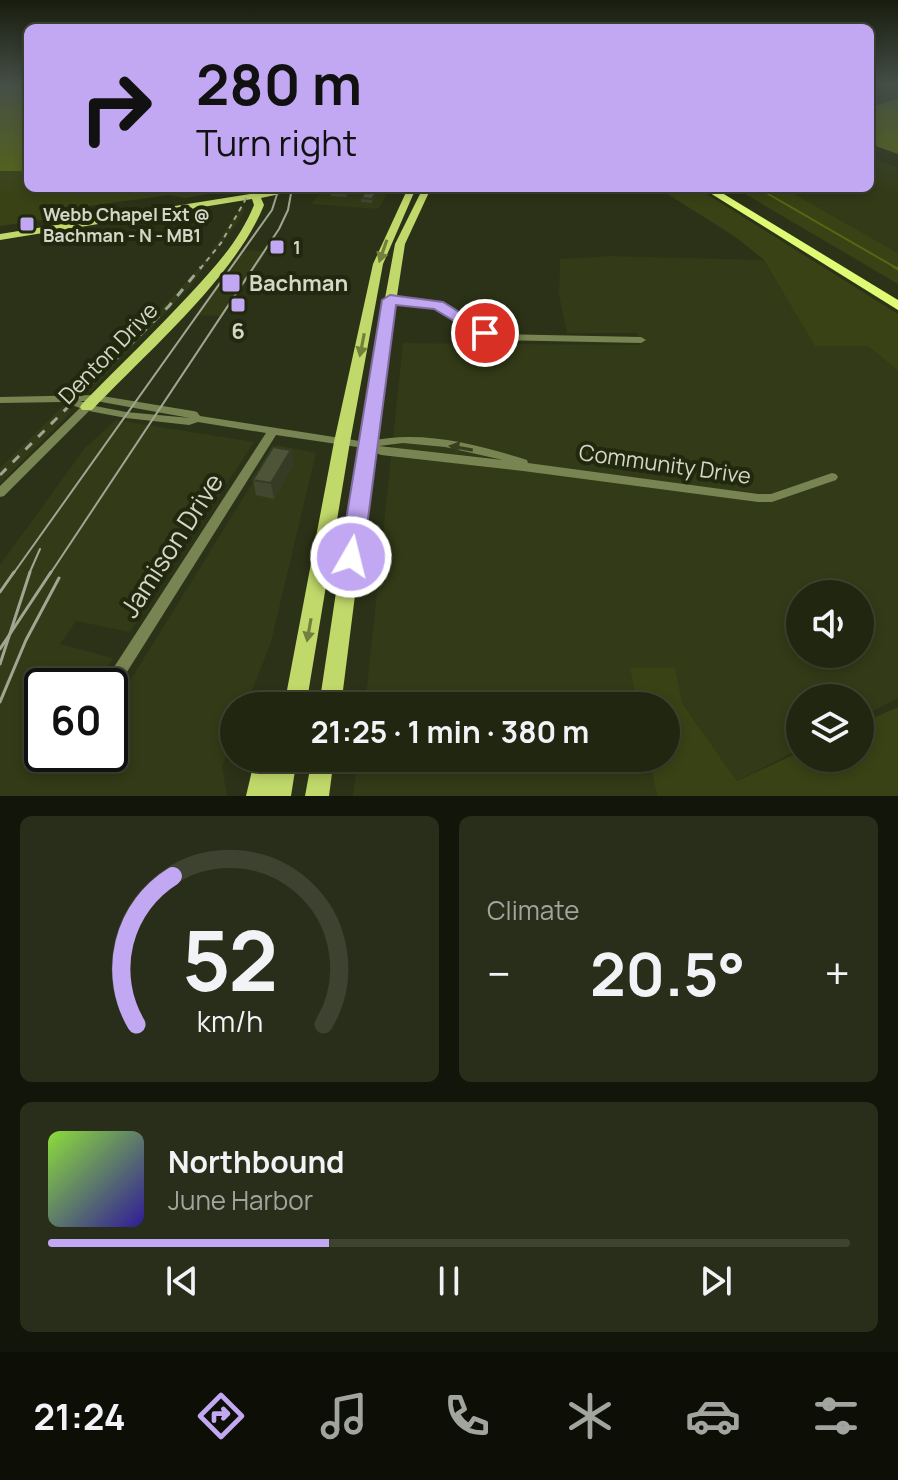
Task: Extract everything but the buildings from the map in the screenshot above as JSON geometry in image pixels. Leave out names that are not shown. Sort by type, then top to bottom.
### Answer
[{"type":"highway","points":[[713,192],[898,306]]},
{"type":"highway","points":[[731,192],[898,293]]},
{"type":"main road","points":[[298,692],[342,442],[378,264],[410,192]]},
{"type":"main road","points":[[332,692],[366,445],[400,244],[425,192]]},
{"type":"main road","points":[[0,234],[248,193]]},
{"type":"main road","points":[[57,225],[94,223],[248,193]]},
{"type":"main road","name":"Denton Drive","points":[[91,402],[196,294],[255,221],[248,193]]},
{"type":"main road","points":[[94,223],[143,210]]},
{"type":"main road","points":[[395,220],[410,221]]},
{"type":"main road","points":[[371,298],[390,300]]},
{"type":"main road","points":[[258,796],[263,772]]},
{"type":"main road","points":[[279,796],[283,772]]},
{"type":"main road","points":[[317,796],[321,772]]},
{"type":"street","points":[[390,300],[437,305],[471,327],[501,337],[641,340]]},
{"type":"street","name":"Community Drive","points":[[0,400],[65,399],[91,402],[189,422],[197,419],[366,445],[381,451],[499,466],[537,467],[758,498],[772,498],[832,477]]},
{"type":"street","name":"Denton Drive","points":[[0,493],[91,402]]},
{"type":"street","name":"Jamison Drive","points":[[122,668],[273,431]]},
{"type":"shaded area","points":[[0,122],[24,122],[24,171],[0,171]]},
{"type":"shaded area","points":[[874,122],[898,122],[898,154],[874,145]]},
{"type":"shaded area","points":[[874,159],[898,167],[898,253],[791,192],[874,192]]},
{"type":"shaded area","points":[[0,171],[24,171],[24,192],[220,192],[185,198],[169,195],[74,208],[71,216],[0,226]]},
{"type":"shaded area","points":[[323,192],[389,192],[378,209],[310,204]]},
{"type":"shaded area","points":[[664,192],[703,192],[898,314],[898,371],[868,346],[815,346],[763,259],[734,236]]},
{"type":"shaded area","points":[[742,192],[791,192],[898,253],[898,284]]},
{"type":"shaded area","points":[[242,205],[244,211],[239,220],[188,289],[91,390],[80,389],[170,300],[209,256]]},
{"type":"shaded area","name":"Bachman","points":[[242,250],[267,251],[223,316],[195,315]]},
{"type":"shaded area","points":[[611,256],[763,260],[815,345],[868,346],[898,371],[898,698],[874,711],[874,684],[786,684],[786,756],[737,781],[680,702],[680,692],[666,692],[631,668],[635,692],[366,692],[403,343],[641,345],[637,333],[567,333],[559,295],[560,259]]},
{"type":"shaded area","points":[[64,405],[71,409],[69,414],[0,483],[0,468]]},
{"type":"shaded area","points":[[116,420],[254,442],[130,632],[76,621],[60,644],[113,658],[107,668],[24,668],[24,772],[128,772],[128,684],[276,445],[316,453],[271,642],[251,692],[220,692],[220,772],[223,772],[227,796],[0,796],[0,565],[85,448]]},
{"type":"shaded area","points":[[630,668],[675,668],[680,692],[635,692]]},
{"type":"shaded area","points":[[680,693],[682,703],[737,781],[786,758],[786,772],[874,772],[874,718],[898,707],[898,796],[657,796],[652,772],[680,772]]},
{"type":"shaded area","points":[[356,772],[652,772],[657,796],[353,796]]},
{"type":"waterway","points":[[765,192],[898,269],[894,267]]},
{"type":"tram line","points":[[13,574],[272,210],[278,192]]},
{"type":"tram line","points":[[50,574],[279,229],[288,210],[291,192]]},
{"type":"tram line","points":[[29,574],[40,549]]},
{"type":"tram line","points":[[0,592],[14,572]]},
{"type":"tram line","points":[[10,634],[30,572]]},
{"type":"tram line","points":[[10,634],[51,572]]},
{"type":"tram line","points":[[0,702],[26,640],[59,578]]},
{"type":"tram line","points":[[0,649],[10,634]]},
{"type":"tram line","points":[[0,664],[10,634]]},
{"type":"railway","points":[[200,269],[221,243],[250,192]]},
{"type":"railway","points":[[0,475],[169,306],[201,267]]},
{"type":"place","name":"Webb Chapel Ext @ Bachman - N - MB1","points":[[27,224]]},
{"type":"place","name":"1","points":[[277,247]]},
{"type":"place","name":"Bachman","points":[[231,283]]},
{"type":"place","name":"6","points":[[238,305]]},
{"type":"route","points":[[351,557],[390,300],[437,305],[485,333]]}]
